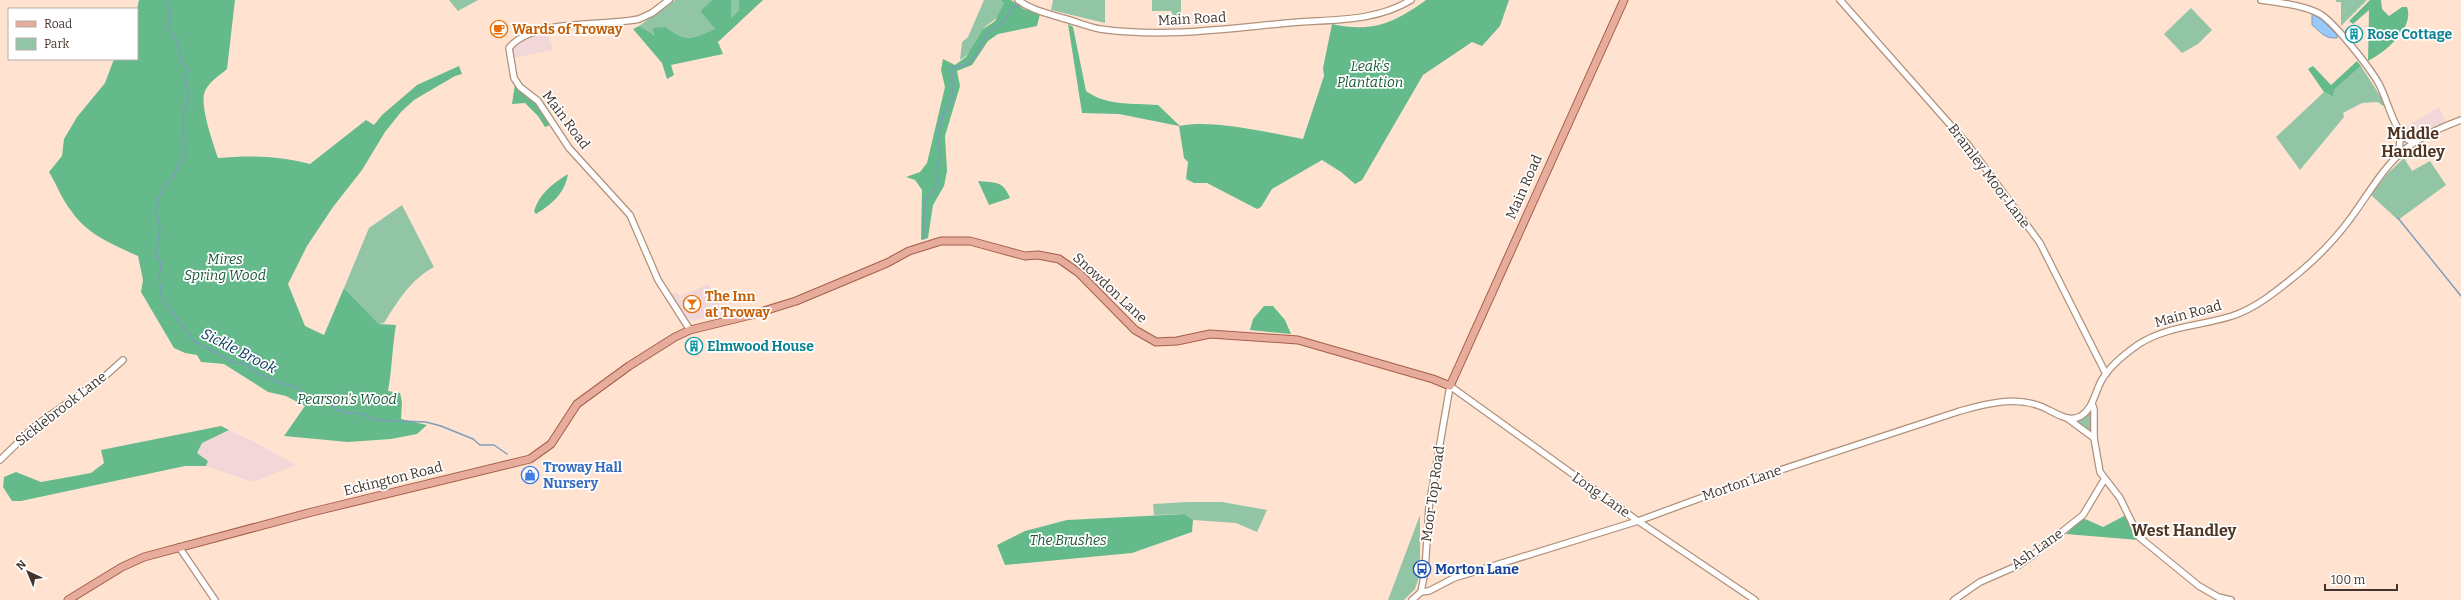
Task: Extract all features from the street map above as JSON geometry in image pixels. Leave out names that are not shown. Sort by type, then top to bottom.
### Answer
[{"type":"main road","name":"Main Road","points":[[1450,386],[1624,0]]},
{"type":"main road","name":"Snowdon Lane","points":[[690,330],[751,315],[796,301],[927,244],[970,241],[1025,256],[1053,257],[1063,261],[1079,273],[1134,330],[1156,342],[1177,341],[1210,334],[1298,340],[1433,379],[1450,386]]},
{"type":"main road","name":"Eckington Road","points":[[68,600],[122,567],[144,557],[312,512],[530,460],[551,444],[577,404],[651,351],[690,330]]},
{"type":"street","name":"Main Road","points":[[669,0],[652,13],[639,19],[537,31],[516,40],[509,48],[514,78],[520,87],[538,101],[569,148],[630,215],[658,280],[690,330]]},
{"type":"street","name":"Main Road","points":[[1021,2],[1099,28],[1152,34],[1229,30],[1268,25],[1372,17],[1397,9],[1411,0]]},
{"type":"street","name":"Bramley Moor Lane","points":[[1840,0],[1969,146],[2040,243],[2106,374]]},
{"type":"street","points":[[2261,0],[2300,7],[2326,19],[2372,73],[2384,93],[2401,134],[2398,156]]},
{"type":"street","name":"Main Road","points":[[2092,404],[2106,374],[2126,355],[2152,337],[2176,329],[2232,316],[2250,308],[2274,293],[2337,236],[2398,156],[2413,142],[2461,120]]},
{"type":"street","points":[[2401,134],[2413,142]]},
{"type":"street","name":"Sicklebrook Lane","points":[[0,460],[26,434],[104,377],[123,360]]},
{"type":"street","name":"Long Lane","points":[[1450,386],[1638,521],[1755,600]]},
{"type":"street","name":"Moor Top Road","points":[[1421,592],[1425,571],[1429,507],[1450,386]]},
{"type":"street","name":"Morton Lane","points":[[1421,592],[1429,590],[1454,578],[1638,521],[1751,480],[1960,411],[1987,404],[2024,402],[2040,406],[2067,418],[2094,438]]},
{"type":"street","points":[[2067,418],[2081,416],[2092,404],[2094,408],[2094,438],[2100,472],[2104,480],[2120,498],[2134,530],[2144,542],[2211,594],[2231,600]]},
{"type":"street","name":"Ash Lane","points":[[1954,600],[1980,582],[2018,565],[2083,515],[2104,480]]},
{"type":"street","points":[[179,547],[215,600]]},
{"type":"street","points":[[1412,600],[1421,592]]},
{"type":"shaded area","points":[[547,32],[553,50],[512,58],[511,48],[523,39]]},
{"type":"shaded area","points":[[2439,107],[2446,122],[2421,137],[2414,139],[2407,137],[2403,129]]},
{"type":"shaded area","points":[[709,284],[723,314],[692,321],[686,319],[670,296],[675,292],[681,296]]},
{"type":"shaded area","points":[[229,430],[296,465],[253,482],[206,466],[208,461],[197,453],[202,443]]},
{"type":"green space","points":[[139,0],[235,0],[227,69],[210,83],[204,94],[204,108],[218,158],[264,157],[287,159],[310,164],[366,120],[374,125],[382,115],[417,85],[459,66],[462,74],[455,76],[414,100],[401,112],[385,132],[362,170],[333,207],[307,246],[288,284],[305,326],[324,335],[344,288],[379,324],[396,325],[388,391],[400,393],[402,402],[401,419],[427,425],[417,434],[391,439],[348,442],[284,436],[305,406],[286,396],[268,392],[224,364],[201,362],[197,355],[185,353],[174,348],[141,292],[143,280],[138,256],[94,233],[78,220],[65,203],[49,172],[62,156],[64,139],[77,117],[105,83],[114,60],[138,60],[137,8]]},
{"type":"green space","points":[[449,0],[478,0],[458,11]]},
{"type":"green space","points":[[675,0],[712,0],[700,11],[715,29],[689,38],[679,35],[666,27],[655,34],[652,34],[639,26]]},
{"type":"green space","points":[[712,0],[731,0],[731,18],[739,10],[739,0],[763,0],[718,42],[723,54],[671,65],[674,75],[667,79],[662,63],[633,29],[639,26],[654,35],[653,28],[666,27],[684,37],[689,38],[700,35],[715,29],[700,11]]},
{"type":"green space","points":[[731,0],[739,0],[739,10],[731,18]]},
{"type":"green space","points":[[984,0],[1000,0],[1004,3],[1000,14],[984,28],[967,55],[960,60],[962,42],[968,37]]},
{"type":"green space","points":[[1000,0],[1011,0],[1024,9],[1040,14],[1037,26],[998,34],[988,41],[972,65],[957,71],[960,86],[945,136],[947,171],[944,186],[933,205],[928,238],[921,240],[922,190],[915,180],[906,177],[920,172],[927,163],[945,87],[941,70],[943,59],[955,65],[966,57],[982,30],[995,21],[1004,3]]},
{"type":"green space","points":[[1053,0],[1105,0],[1105,23],[1051,10]]},
{"type":"green space","points":[[1152,0],[1181,0],[1181,16],[1173,15],[1171,11],[1152,11]]},
{"type":"green space","name":"Leak's Plantation","points":[[1426,0],[1509,0],[1500,26],[1482,46],[1472,42],[1423,75],[1362,180],[1355,184],[1341,172],[1322,160],[1272,189],[1261,207],[1257,209],[1207,183],[1194,183],[1186,179],[1188,162],[1184,158],[1179,126],[1119,114],[1082,113],[1068,24],[1073,27],[1086,91],[1094,96],[1120,103],[1158,105],[1180,126],[1193,124],[1224,125],[1303,139],[1324,76],[1323,68],[1332,24],[1359,27],[1382,24],[1403,15]]},
{"type":"green space","points":[[2336,0],[2367,0],[2341,26],[2341,2],[2336,2]]},
{"type":"green space","points":[[2370,0],[2381,0],[2382,9],[2389,16],[2402,7],[2407,7],[2408,15],[2407,23],[2396,39],[2382,52],[2368,61],[2369,10],[2353,24],[2349,21]]},
{"type":"green space","points":[[2191,8],[2212,30],[2198,44],[2182,53],[2164,34]]},
{"type":"green space","points":[[2357,61],[2361,66],[2334,90],[2333,97],[2324,92],[2308,69],[2313,66],[2331,85]]},
{"type":"green space","points":[[2361,66],[2386,105],[2383,106],[2378,102],[2362,103],[2343,113],[2344,117],[2300,170],[2276,137],[2324,92],[2332,97],[2334,90]]},
{"type":"green space","points":[[515,84],[540,107],[550,125],[545,127],[538,116],[525,103],[512,104]]},
{"type":"green space","points":[[2404,158],[2412,171],[2430,161],[2446,185],[2398,220],[2371,195],[2386,175]]},
{"type":"green space","points":[[568,174],[564,187],[557,197],[536,214],[534,211],[536,205],[543,194],[557,181]]},
{"type":"green space","points":[[978,181],[1001,185],[1010,198],[989,205]]},
{"type":"green space","points":[[402,205],[434,267],[411,285],[384,323],[379,324],[344,288],[369,228]]},
{"type":"green space","points":[[1264,306],[1273,306],[1285,320],[1291,334],[1250,330],[1253,319]]},
{"type":"green space","points":[[2090,412],[2091,432],[2090,433],[2078,422]]},
{"type":"green space","points":[[221,426],[229,430],[202,443],[197,453],[208,461],[206,466],[185,466],[21,501],[12,501],[3,487],[4,477],[16,472],[41,482],[91,473],[104,463],[101,450]]},
{"type":"green space","points":[[1222,502],[1267,510],[1257,532],[1236,523],[1193,520],[1185,514],[1154,515],[1153,504]]},
{"type":"green space","name":"The Brushes","points":[[1185,514],[1193,520],[1192,532],[1132,553],[1005,565],[997,545],[1025,531],[1067,520]]},
{"type":"green space","points":[[1420,515],[1420,574],[1415,589],[1404,600],[1388,600]]},
{"type":"green space","points":[[2126,515],[2138,540],[2066,534],[2083,518],[2103,527]]},
{"type":"water","points":[[2312,14],[2321,19],[2337,35],[2337,38],[2326,36],[2312,25]]},
{"type":"waterway","name":"Sickle Brook","points":[[168,0],[168,9],[171,15],[167,26],[178,42],[180,58],[189,71],[185,74],[188,97],[184,111],[183,132],[186,154],[177,167],[173,178],[166,183],[158,202],[157,214],[160,229],[156,255],[161,263],[159,278],[162,299],[194,341],[235,363],[246,363],[253,371],[275,381],[298,388],[311,402],[324,400],[332,404],[336,409],[346,413],[359,413],[375,420],[426,422],[441,426],[473,439],[480,445],[494,445],[507,454]]},
{"type":"waterway","points":[[924,239],[924,202],[935,189],[938,179],[937,167],[940,160],[938,136],[943,115],[953,98],[952,66],[959,67],[969,63],[979,51],[986,34],[1002,23],[1012,8],[1022,4]]},
{"type":"waterway","points":[[2398,218],[2461,296]]},
{"type":"place","name":"Wards of Troway","points":[[499,29]]},
{"type":"place","name":"Rose Cottage","points":[[2354,34]]},
{"type":"place","name":"The Inn at Troway","points":[[692,304]]},
{"type":"place","name":"Elmwood House","points":[[694,346]]},
{"type":"place","name":"Troway Hall Nursery","points":[[530,475]]},
{"type":"place","name":"Morton Lane","points":[[1422,569]]},
{"type":"district","name":"Middle Handley","points":[[2413,142]]},
{"type":"district","name":"West Handley","points":[[2184,530]]},
{"type":"park label","name":"Mires Spring Wood","points":[[225,268]]},
{"type":"park label","name":"Pearson's Wood","points":[[347,399]]}]
